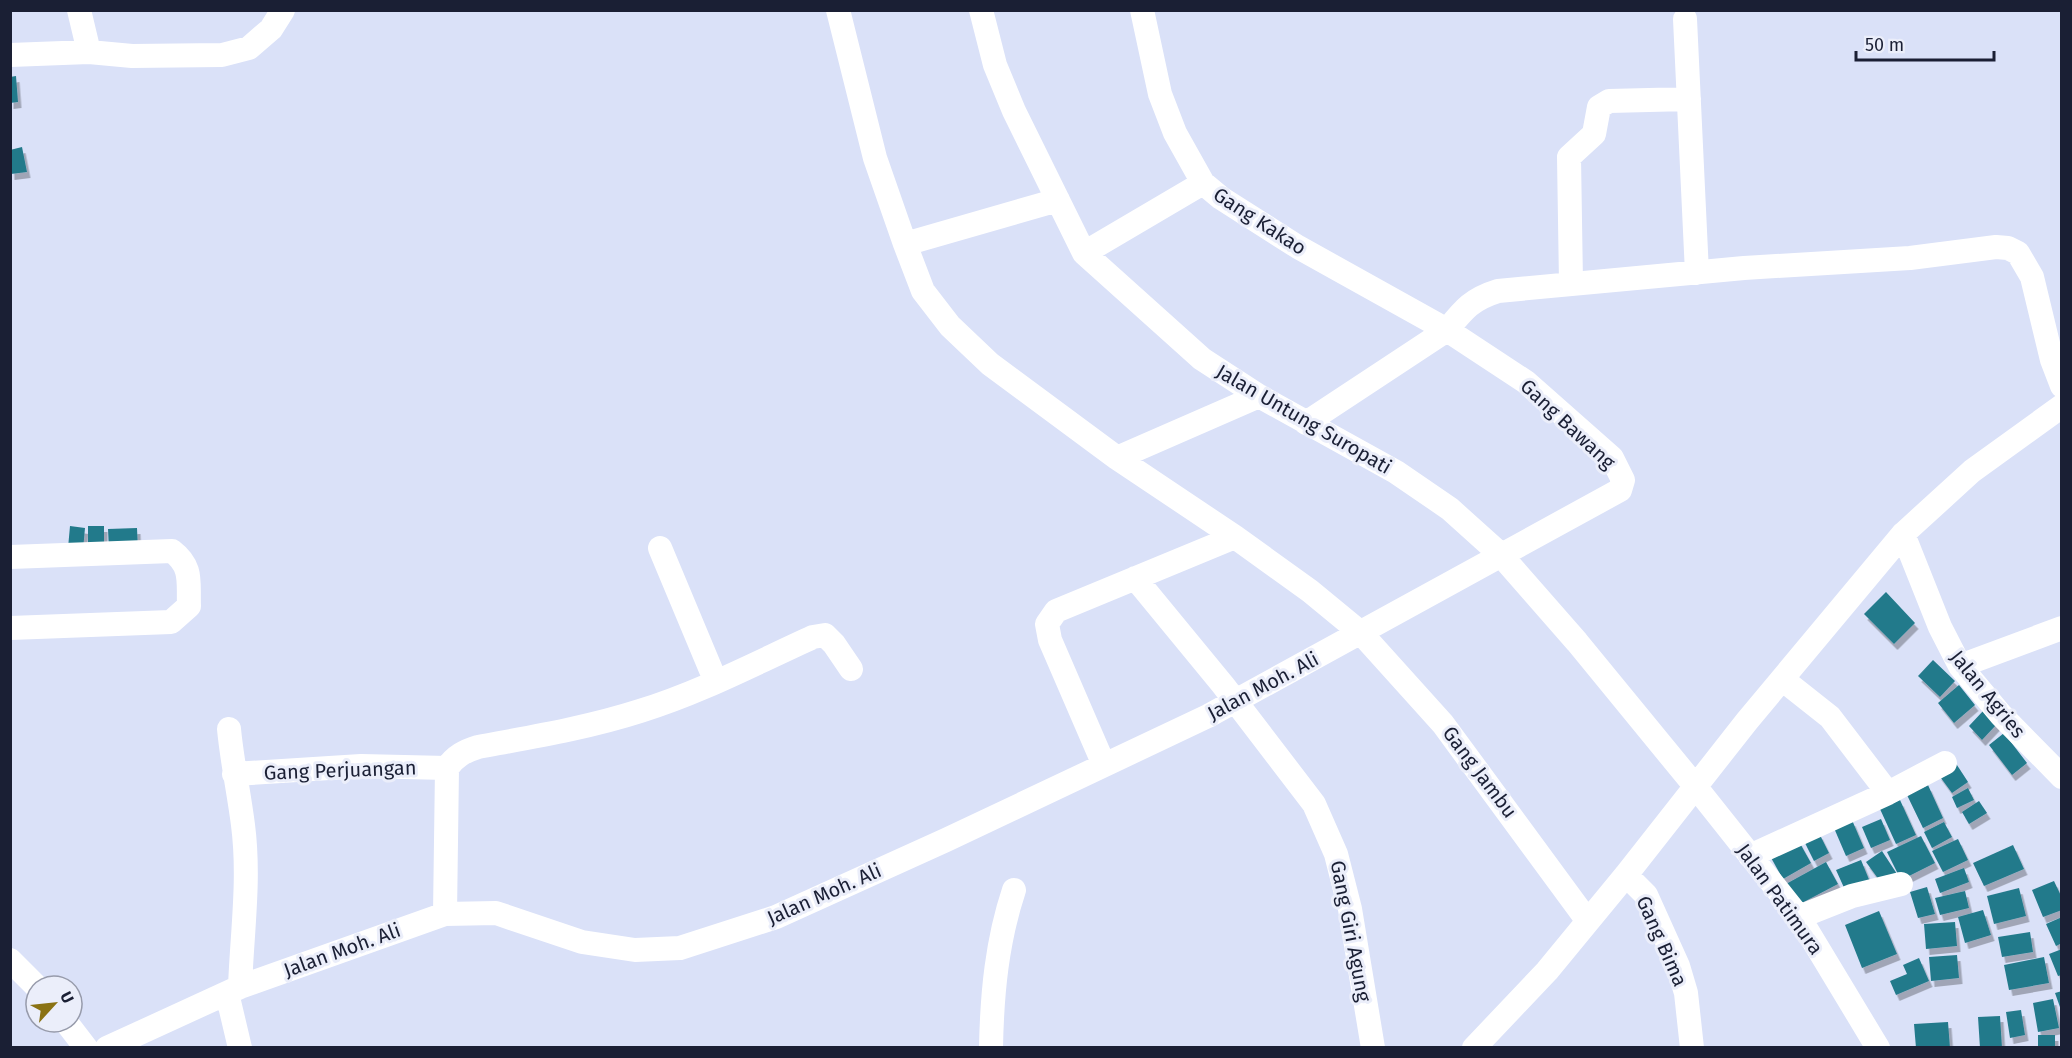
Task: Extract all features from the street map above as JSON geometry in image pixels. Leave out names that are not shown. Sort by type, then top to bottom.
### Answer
[{"type":"street","points":[[79,10],[89,52]]},
{"type":"street","points":[[10,55],[89,52],[132,56],[222,55],[249,48],[271,29],[283,10]]},
{"type":"street","name":"Gang Jambu","points":[[838,10],[875,158],[905,244],[923,291],[950,326],[990,364],[1117,458],[1235,537],[1310,591],[1361,633],[1443,724],[1587,920]]},
{"type":"street","name":"Jalan Untung Suropati","points":[[981,10],[995,65],[1014,111],[1084,253],[1202,359],[1259,396],[1405,478],[1450,509],[1500,554],[1695,786]]},
{"type":"street","name":"Gang Kakao","points":[[1142,10],[1160,94],[1174,133],[1203,183],[1221,198],[1299,247],[1447,330]]},
{"type":"street","points":[[1685,19],[1698,273]]},
{"type":"street","points":[[1571,283],[1569,157],[1594,134],[1599,107],[1609,101],[1689,99]]},
{"type":"street","points":[[1084,253],[1203,183]]},
{"type":"street","points":[[905,244],[1058,200]]},
{"type":"street","points":[[1306,423],[1447,330],[1480,296],[1498,291],[1571,283],[1910,258],[1996,247],[2008,248],[2018,253],[2032,277],[2052,360],[2061,386]]},
{"type":"street","name":"Gang Bawang","points":[[1447,330],[1526,382],[1612,458],[1623,480],[1620,490],[1607,498],[1500,554]]},
{"type":"street","points":[[1117,458],[1259,396]]},
{"type":"street","points":[[1474,1047],[1547,971],[1782,679],[1903,534],[1972,471],[2061,406]]},
{"type":"street","name":"Jalan Agries","points":[[1903,534],[1940,627],[1960,666],[2001,715],[2061,777]]},
{"type":"street","points":[[1104,765],[1050,640],[1047,624],[1056,611],[1235,537]]},
{"type":"street","points":[[660,548],[716,681]]},
{"type":"street","points":[[10,557],[172,551],[183,559],[188,568],[189,606],[171,622],[10,628]]},
{"type":"street","name":"Jalan Moh. Ali","points":[[107,1047],[234,990],[444,914],[496,913],[582,942],[635,950],[680,948],[776,917],[1234,702],[1500,554]]},
{"type":"street","name":"Gang Giri Agung","points":[[1135,578],[1223,685],[1314,804],[1336,854],[1350,909],[1373,1047]]},
{"type":"street","points":[[1960,666],[2061,628]]},
{"type":"street","points":[[444,914],[447,768],[453,759],[465,751],[578,728],[679,698],[813,637],[825,635],[851,669]]},
{"type":"street","points":[[1782,679],[1830,717],[1888,793]]},
{"type":"street","points":[[229,729],[243,826],[246,893],[234,990],[240,1047]]},
{"type":"street","points":[[1750,856],[1888,793],[1945,763]]},
{"type":"street","name":"Gang Perjuangan","points":[[234,774],[361,766],[447,768]]},
{"type":"street","name":"Jalan Patimura","points":[[1695,786],[1799,917],[1878,1047]]},
{"type":"street","name":"Gang Bima","points":[[1626,875],[1646,895],[1678,966],[1686,993],[1692,1047]]},
{"type":"street","points":[[1799,917],[1852,896],[1901,884]]},
{"type":"street","points":[[991,1047],[994,976],[1001,936],[1014,890]]},
{"type":"street","points":[[10,960],[24,974]]},
{"type":"street","points":[[76,1034],[86,1047]]},
{"type":"building","points":[[16,76],[18,102],[10,103],[10,77]]},
{"type":"building","points":[[22,147],[27,172],[11,174],[10,150]]},
{"type":"building","points":[[70,526],[85,528],[83,550],[68,548]]},
{"type":"building","points":[[88,526],[104,526],[104,549],[88,549]]},
{"type":"building","points":[[137,528],[138,550],[109,551],[108,529]]},
{"type":"building","points":[[1886,592],[1915,623],[1894,644],[1864,614]]},
{"type":"building","points":[[1933,660],[1955,681],[1940,697],[1918,676]]},
{"type":"building","points":[[1959,685],[1975,705],[1954,723],[1938,703]]},
{"type":"building","points":[[1983,711],[1997,724],[1982,740],[1969,726]]},
{"type":"building","points":[[2004,733],[2027,763],[2012,775],[1989,745]]},
{"type":"building","points":[[1955,762],[1968,782],[1952,793],[1938,774]]},
{"type":"building","points":[[1928,785],[1943,818],[1923,828],[1907,795]]},
{"type":"building","points":[[1968,788],[1974,800],[1957,808],[1952,797]]},
{"type":"building","points":[[1900,800],[1916,835],[1896,844],[1880,809]]},
{"type":"building","points":[[1979,801],[1987,813],[1969,824],[1962,812]]},
{"type":"building","points":[[1881,819],[1890,840],[1871,848],[1862,827]]},
{"type":"building","points":[[1852,820],[1864,848],[1846,856],[1834,828]]},
{"type":"building","points":[[1944,822],[1952,837],[1932,848],[1924,832]]},
{"type":"building","points":[[1819,833],[1829,853],[1814,861],[1804,841]]},
{"type":"building","points":[[1921,836],[1935,863],[1901,880],[1887,852]]},
{"type":"building","points":[[1797,838],[1811,863],[1783,879],[1769,854]]},
{"type":"building","points":[[1958,839],[1968,860],[1943,872],[1932,851]]},
{"type":"building","points":[[2013,845],[2024,869],[1984,886],[1973,863]]},
{"type":"building","points":[[1882,851],[1897,874],[1882,884],[1866,862]]},
{"type":"building","points":[[1861,860],[1870,882],[1846,892],[1836,870]]},
{"type":"building","points":[[1826,862],[1838,884],[1798,905],[1786,884]]},
{"type":"building","points":[[1964,868],[1969,882],[1940,893],[1935,879]]},
{"type":"building","points":[[2054,881],[2062,898],[2062,910],[2043,917],[2032,890]]},
{"type":"building","points":[[1927,887],[1935,914],[1918,918],[1910,892]]},
{"type":"building","points":[[2019,888],[2026,916],[1994,924],[1987,896]]},
{"type":"building","points":[[1965,891],[1969,908],[1940,915],[1935,898]]},
{"type":"building","points":[[1983,910],[1991,935],[1965,943],[1958,917]]},
{"type":"building","points":[[1879,911],[1897,954],[1862,968],[1845,925]]},
{"type":"building","points":[[2062,917],[2062,943],[2056,946],[2046,924]]},
{"type":"building","points":[[1955,922],[1957,946],[1926,949],[1924,924]]},
{"type":"building","points":[[2030,932],[2033,952],[2002,957],[1998,937]]},
{"type":"building","points":[[2062,949],[2062,975],[2058,976],[2049,954]]},
{"type":"building","points":[[1957,955],[1959,978],[1931,981],[1929,957]]},
{"type":"building","points":[[2044,957],[2049,983],[2009,990],[2004,965]]},
{"type":"building","points":[[1919,958],[1929,981],[1896,995],[1890,981],[1907,974],[1903,965]]},
{"type":"building","points":[[2062,991],[2062,1010],[2061,1010],[2055,993]]},
{"type":"building","points":[[2053,999],[2059,1028],[2038,1032],[2033,1003]]},
{"type":"building","points":[[2021,1010],[2025,1035],[2010,1038],[2006,1012]]},
{"type":"building","points":[[2000,1016],[2002,1048],[1980,1048],[1978,1017]]},
{"type":"building","points":[[1948,1022],[1950,1048],[1916,1048],[1914,1024]]},
{"type":"building","points":[[2038,1035],[2055,1035],[2055,1048],[2038,1048]]}]
